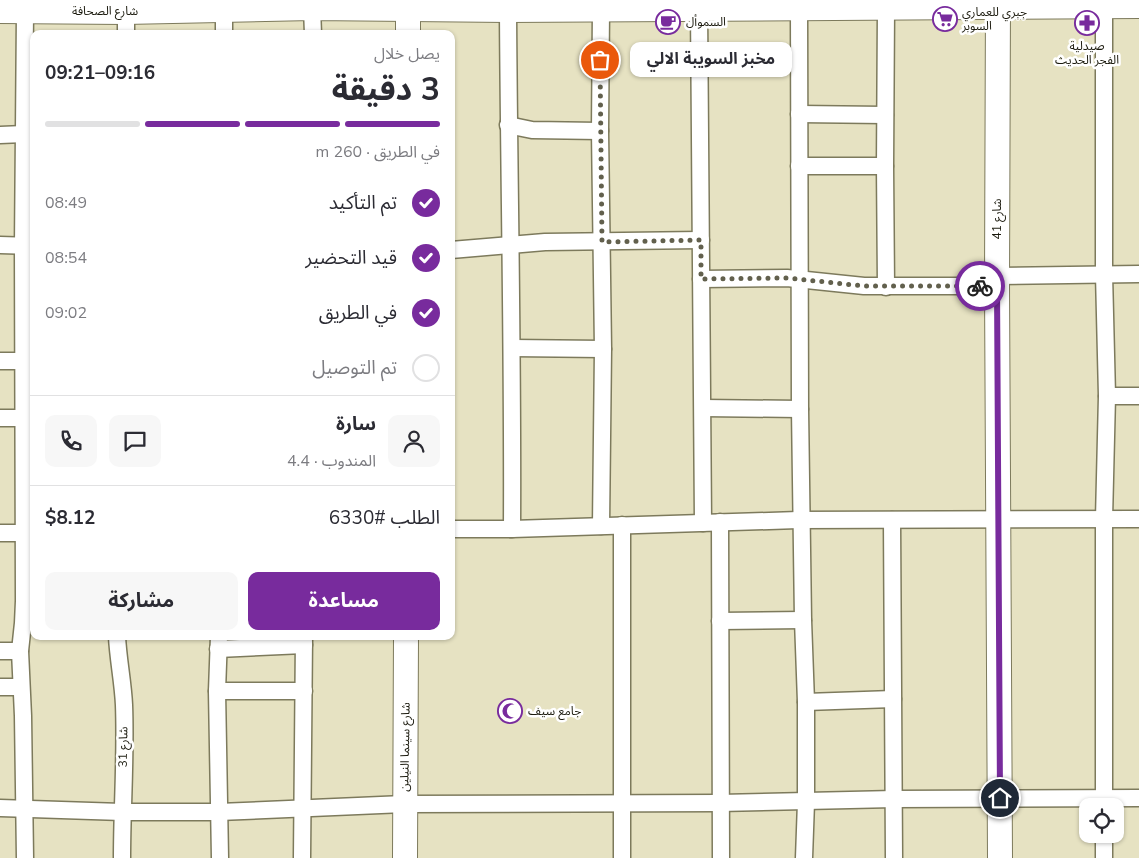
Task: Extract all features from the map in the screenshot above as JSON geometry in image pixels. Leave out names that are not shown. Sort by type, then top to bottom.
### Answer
[{"type":"main road","name":"شارع الصحافة","points":[[0,12],[126,15],[408,4],[508,10],[886,8],[998,3],[1139,6]]},
{"type":"main road","name":"شارع 41","points":[[998,3],[997,281],[1000,858]]},
{"type":"main road","points":[[408,4],[408,30]]},
{"type":"main road","name":"شارع سينما النيلين","points":[[404,858],[406,640]]},
{"type":"street","points":[[1104,6],[1104,274],[1107,396],[1104,519],[1104,798]]},
{"type":"street","points":[[799,7],[800,409],[806,702],[804,858]]},
{"type":"street","points":[[312,8],[313,30]]},
{"type":"street","points":[[699,8],[703,523]]},
{"type":"street","points":[[886,8],[884,166],[886,287]]},
{"type":"street","points":[[601,9],[600,130],[603,349],[601,526]]},
{"type":"street","points":[[224,10],[224,30]]},
{"type":"street","points":[[508,10],[512,529]]},
{"type":"street","points":[[25,12],[24,134],[28,246],[23,361],[23,418],[28,533],[20,651],[25,858]]},
{"type":"street","points":[[799,114],[885,115]]},
{"type":"street","points":[[508,125],[532,130],[600,130]]},
{"type":"street","points":[[0,135],[24,134]]},
{"type":"street","points":[[799,166],[884,166]]},
{"type":"street","points":[[455,250],[545,242],[701,240]]},
{"type":"street","points":[[0,245],[28,246]]},
{"type":"street","points":[[701,279],[799,278],[851,286],[886,287],[1104,274],[1139,274]]},
{"type":"street","points":[[512,348],[603,349]]},
{"type":"street","points":[[0,361],[23,361]]},
{"type":"street","points":[[1107,396],[1139,396]]},
{"type":"street","points":[[703,408],[800,409]]},
{"type":"street","points":[[0,418],[23,418]]},
{"type":"street","points":[[455,529],[802,520],[1139,519]]},
{"type":"street","points":[[892,520],[894,858]]},
{"type":"street","points":[[720,522],[721,858]]},
{"type":"street","points":[[622,525],[622,858]]},
{"type":"street","points":[[0,533],[28,533]]},
{"type":"street","points":[[720,621],[803,620]]},
{"type":"street","name":"شارع 31","points":[[117,640],[124,705],[122,858]]},
{"type":"street","points":[[220,858],[218,643],[304,641],[302,858]]},
{"type":"street","points":[[0,651],[20,651]]},
{"type":"street","points":[[0,687],[21,687]]},
{"type":"street","points":[[217,691],[304,691]]},
{"type":"street","points":[[806,702],[893,699]]},
{"type":"street","points":[[0,808],[122,812],[219,812],[404,804],[720,803],[1000,798],[1079,801]]},
{"type":"street","points":[[1124,800],[1139,798]]},
{"type":"street","points":[[1104,843],[1104,858]]},
{"type":"way so far","points":[[600,60],[602,242],[701,240],[701,279],[773,277],[799,278],[851,286],[980,286]]},
{"type":"place","name":"جبري للعماري السوبر","points":[[945,19]]},
{"type":"place","name":"السموأل","points":[[668,22]]},
{"type":"place","name":"صيدلية الفجر الحديث","points":[[1087,23]]},
{"type":"place","name":"مخبز السويبة الالي","points":[[600,60]]},
{"type":"place","name":"جامع سيف","points":[[510,711]]},
{"type":"route","points":[[980,286],[997,286],[1000,798]]}]
